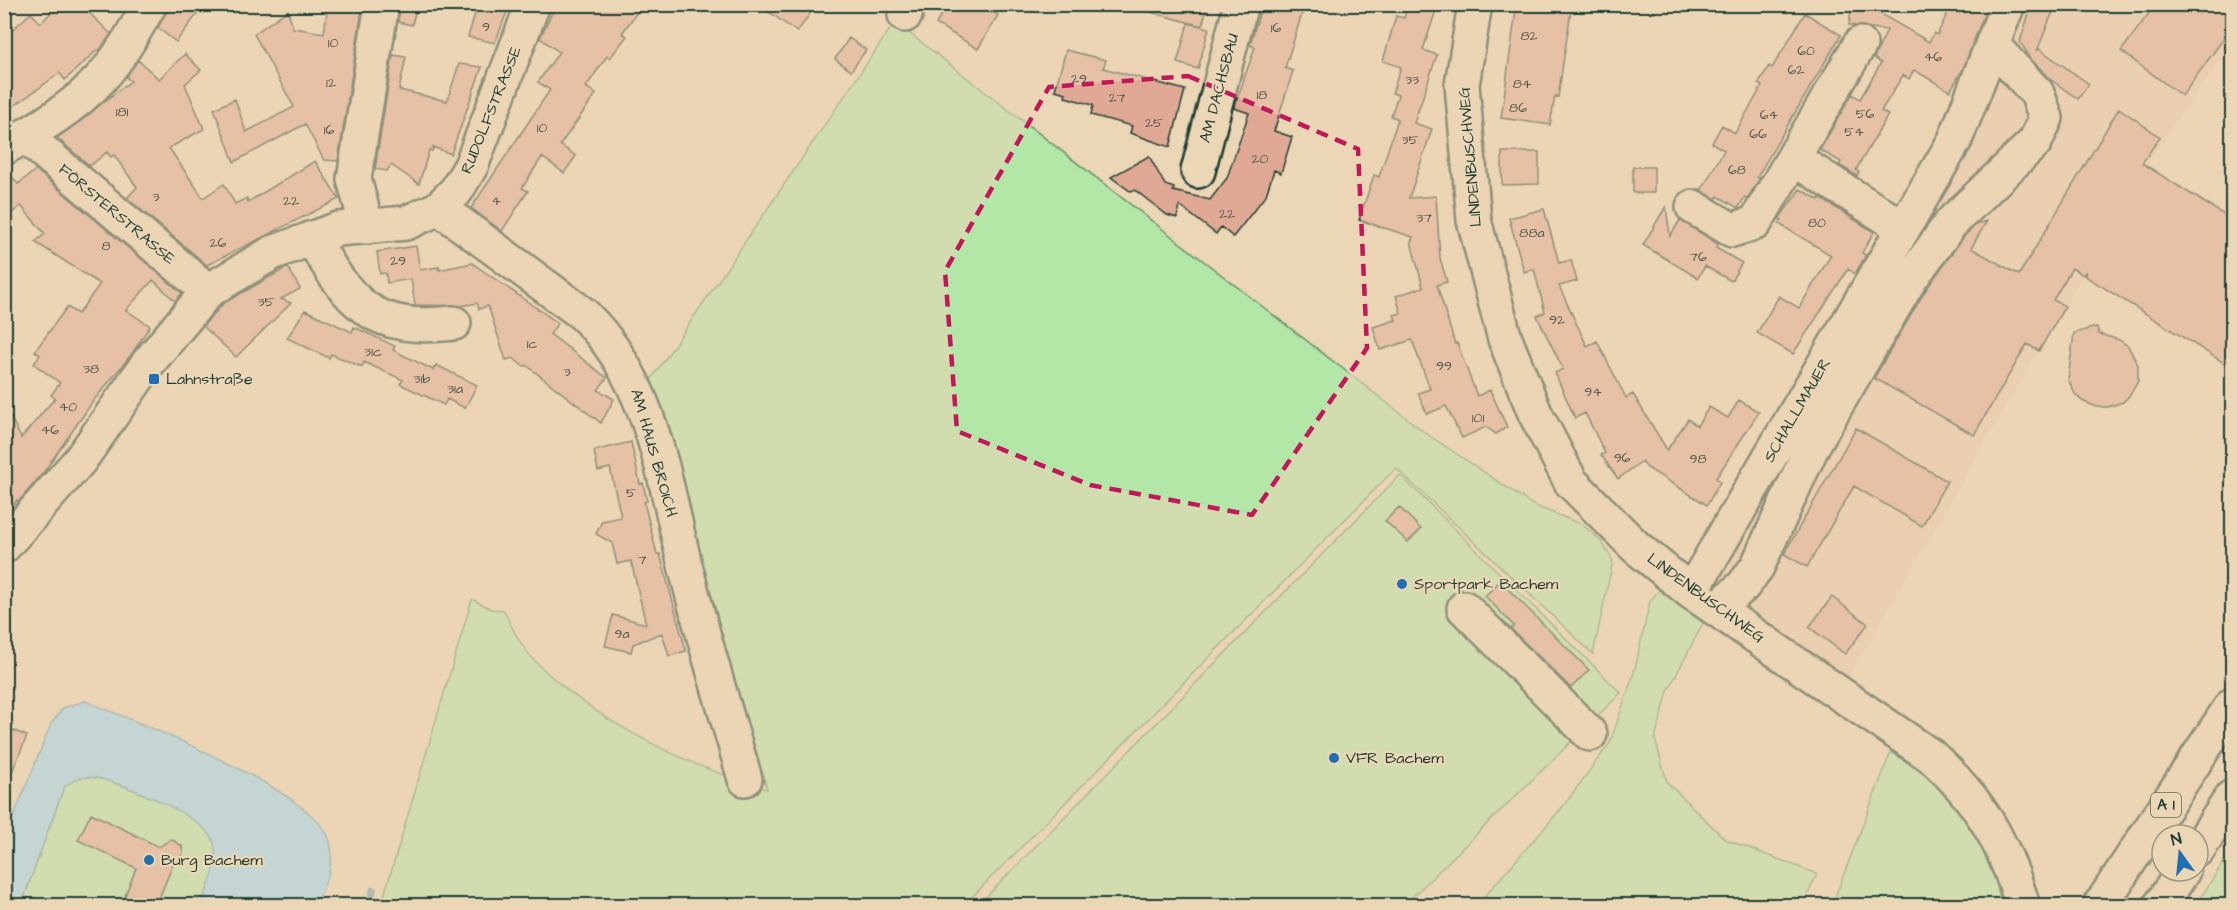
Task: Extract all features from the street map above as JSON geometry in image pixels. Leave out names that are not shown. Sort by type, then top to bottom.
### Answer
[{"type":"main road","points":[[15,142],[64,110],[100,79],[126,46],[150,4]]},
{"type":"main road","points":[[367,227],[354,179],[382,4]]},
{"type":"main road","name":"RUDOLFSTRASSE","points":[[439,208],[456,191],[471,166],[533,4]]},
{"type":"main road","name":"AM DACHSBAU","points":[[1198,171],[1241,4]]},
{"type":"main road","name":"LINDENBUSCHWEG","points":[[1475,4],[1462,85],[1474,220],[1505,339],[1535,413],[1571,482],[1636,547],[1704,601],[1931,756],[1961,783],[1983,812],[2021,899]]},
{"type":"main road","name":"SCHALLMAUER","points":[[1704,601],[1902,227],[1955,140],[2008,4]]},
{"type":"main road","points":[[1693,207],[1732,230],[1755,223],[1860,44]]},
{"type":"main road","points":[[1704,601],[1743,585],[1757,567],[1813,445],[1909,281],[1951,223],[2036,142],[2046,118],[2037,93],[1993,46]]},
{"type":"main road","name":"FÖRSTERSTRASSE","points":[[15,142],[208,291]]},
{"type":"main road","points":[[1794,159],[1902,227]]},
{"type":"main road","points":[[4,546],[81,459],[148,363],[208,291],[234,273],[272,252],[338,229],[406,223],[439,208]]},
{"type":"main road","name":"AM HAUS BROICH","points":[[439,208],[583,314],[603,332],[632,377],[656,450],[709,657],[745,779]]},
{"type":"main road","points":[[312,238],[346,292],[360,307],[405,325],[454,323]]},
{"type":"main road","points":[[1464,608],[1590,734]]},
{"type":"main road","name":"A 1","points":[[2100,906],[2232,705]]},
{"type":"main road","points":[[2210,831],[2232,797]]},
{"type":"main road","points":[[2160,906],[2175,883]]},
{"type":"highlighted area","points":[[1188,76],[1358,149],[1367,348],[1252,515],[1090,485],[957,431],[945,271],[1049,87]]},
{"type":"shaded area","points":[[2021,5],[2232,5],[2232,46],[2153,153],[1847,681],[1713,583]]},
{"type":"green space","points":[[895,22],[1427,434],[1533,505],[1583,525],[1602,542],[1613,561],[1593,654],[1396,468],[971,898],[978,905],[381,906],[472,599],[491,609],[504,610],[530,656],[558,683],[613,722],[643,739],[706,768],[767,789],[648,384]]},
{"type":"green space","name":"Sportpark Bachem","points":[[1400,475],[1621,693],[1404,905],[992,906],[985,898]]},
{"type":"green space","points":[[1661,588],[1704,621],[1668,691],[1655,739],[1667,782],[1725,839],[1817,874],[1803,905],[1476,906],[1561,809],[1610,743],[1634,673],[1650,601]]},
{"type":"green space","points":[[1891,752],[1950,792],[1989,850],[2001,905],[1829,906],[1834,900]]},
{"type":"green space","points":[[87,776],[149,796],[182,812],[207,830],[214,843],[216,859],[201,905],[21,906],[64,787],[76,779]]},
{"type":"green space","points":[[2232,849],[2232,905],[2196,905]]},
{"type":"water","points":[[85,701],[220,759],[258,779],[291,800],[316,820],[329,839],[331,865],[316,905],[201,905],[213,873],[216,856],[213,840],[206,831],[194,820],[177,810],[137,791],[101,779],[82,777],[64,787],[21,905],[5,905],[5,838],[51,724],[63,708]]},
{"type":"building","points":[[73,4],[80,4],[111,34],[99,51],[97,50],[65,80],[60,73],[4,113],[4,37],[31,13],[41,23],[58,5],[64,10]]},
{"type":"building","points":[[169,4],[205,4],[176,42],[158,28]]},
{"type":"building","points":[[328,4],[363,4],[338,161],[324,160],[305,124],[234,162],[214,109],[235,99],[246,132],[294,107],[254,34],[288,10],[293,28],[324,33]]},
{"type":"building","points":[[400,4],[417,4],[412,25],[398,22]]},
{"type":"building","points":[[478,4],[510,4],[495,43],[468,37]]},
{"type":"building","points":[[556,4],[643,4],[622,33],[627,36],[610,58],[607,56],[586,87],[596,94],[560,145],[576,156],[564,173],[542,157],[522,188],[528,191],[502,231],[471,208],[550,90],[538,82],[559,52],[540,38]]},
{"type":"building","points":[[758,4],[817,4],[797,32]]},
{"type":"building","points":[[947,4],[981,4],[998,15],[978,49],[936,24]]},
{"type":"building","points":[[1144,4],[1208,4],[1202,26],[1143,10]]},
{"type":"building","points":[[1262,4],[1305,4],[1285,68],[1293,71],[1274,131],[1292,137],[1281,173],[1274,170],[1266,195],[1233,237],[1221,227],[1216,234],[1180,206],[1177,218],[1167,215],[1135,190],[1130,191],[1111,177],[1149,156],[1165,185],[1174,188],[1173,191],[1210,200],[1227,178],[1249,113],[1234,108],[1255,47],[1250,45]]},
{"type":"building","points":[[1408,4],[1435,4],[1433,9],[1436,10],[1423,50],[1437,55],[1414,123],[1432,129],[1409,198],[1436,196],[1440,258],[1447,282],[1437,285],[1455,344],[1457,343],[1477,396],[1490,390],[1507,427],[1496,434],[1486,427],[1462,438],[1446,406],[1427,414],[1418,393],[1430,389],[1412,340],[1380,350],[1373,327],[1396,320],[1394,315],[1401,313],[1396,296],[1423,287],[1411,242],[1413,237],[1359,220],[1374,175],[1379,177],[1398,119],[1391,116],[1398,95],[1392,93],[1401,67],[1383,61],[1396,16],[1404,18]]},
{"type":"building","points":[[1517,4],[1572,4],[1558,97],[1555,96],[1550,125],[1501,118]]},
{"type":"building","points":[[1852,4],[1873,6],[1872,9],[1929,42],[1934,33],[1937,35],[1952,4],[1977,4],[1986,10],[1962,71],[1950,91],[1914,70],[1909,79],[1903,75],[1881,111],[1888,115],[1856,170],[1859,172],[1857,176],[1839,165],[1841,162],[1820,150],[1852,94],[1860,99],[1881,63],[1874,58],[1887,30],[1849,25]]},
{"type":"building","points":[[2032,4],[2056,4],[2037,51],[2039,49],[2089,84],[2078,99],[2050,79],[2031,59],[2020,42]]},
{"type":"building","points":[[2156,4],[2232,4],[2232,27],[2182,96],[2121,51]]},
{"type":"building","points":[[1805,13],[1841,35],[1757,177],[1760,178],[1747,199],[1745,197],[1738,208],[1718,196],[1716,199],[1698,189],[1702,189],[1724,150],[1712,143],[1722,125],[1735,133],[1762,86],[1758,84],[1769,66],[1772,68]]},
{"type":"building","points":[[1188,23],[1209,28],[1198,69],[1177,63]]},
{"type":"building","points":[[849,38],[866,50],[851,71],[835,59]]},
{"type":"building","points":[[1066,50],[1106,60],[1103,68],[1185,90],[1170,147],[1130,133],[1132,126],[1091,115],[1093,105],[1065,97],[1066,93],[1055,90]]},
{"type":"building","points":[[185,54],[201,70],[185,84],[204,129],[169,148],[203,198],[224,184],[235,204],[247,198],[248,202],[315,161],[339,199],[207,265],[127,198],[137,187],[114,155],[111,157],[107,152],[90,166],[57,138],[131,81],[126,77],[138,60],[159,79]]},
{"type":"building","points":[[393,55],[406,57],[399,90],[447,101],[459,64],[482,67],[451,154],[433,147],[432,151],[429,150],[419,184],[391,165],[387,171],[375,169]]},
{"type":"building","points":[[2119,108],[2160,137],[2142,163],[2232,220],[2232,368],[2085,276],[2086,271],[2083,275],[2072,268],[2053,300],[2065,306],[2039,351],[2027,344],[1974,435],[1874,378],[1925,291],[1965,235],[1977,224],[1987,221],[1971,248],[2019,275]]},
{"type":"building","points":[[1502,152],[1539,152],[1539,184],[1502,185]]},
{"type":"building","points":[[4,167],[18,184],[36,170],[182,293],[175,301],[153,280],[126,310],[150,326],[43,473],[4,517],[4,404],[21,438],[55,398],[51,395],[60,383],[34,364],[40,355],[35,351],[67,307],[78,314],[100,284],[35,242],[45,234],[21,206],[4,219]]},
{"type":"building","points":[[1633,167],[1654,167],[1654,193],[1633,193]]},
{"type":"building","points":[[1800,189],[1819,200],[1820,198],[1874,232],[1862,253],[1866,255],[1855,274],[1848,269],[1793,354],[1757,333],[1779,296],[1799,308],[1831,255],[1779,224],[1782,220],[1779,219]]},
{"type":"building","points":[[1666,206],[1670,236],[1680,220],[1718,244],[1716,248],[1742,263],[1731,281],[1705,266],[1698,278],[1643,245]]},
{"type":"building","points":[[1544,209],[1559,263],[1571,260],[1577,281],[1559,286],[1587,346],[1597,341],[1626,398],[1633,394],[1667,450],[1688,419],[1697,426],[1709,407],[1728,418],[1739,400],[1759,412],[1716,478],[1720,482],[1707,505],[1647,468],[1642,461],[1618,479],[1601,455],[1605,453],[1585,413],[1575,418],[1555,373],[1563,369],[1537,316],[1545,312],[1534,269],[1524,272],[1509,218]]},
{"type":"building","points":[[416,246],[420,270],[439,267],[439,270],[472,263],[558,323],[550,334],[607,378],[598,390],[614,399],[601,423],[526,365],[524,367],[513,358],[506,360],[488,306],[479,309],[477,303],[461,306],[415,305],[411,279],[387,283],[386,273],[380,274],[377,252]]},
{"type":"building","points":[[288,267],[300,289],[281,299],[291,303],[236,357],[203,326],[224,303]]},
{"type":"building","points":[[305,310],[352,332],[354,327],[395,346],[393,350],[433,370],[436,365],[477,385],[465,408],[447,399],[444,405],[400,384],[403,380],[364,362],[362,367],[331,354],[329,358],[287,338]]},
{"type":"building","points":[[2097,327],[2099,334],[2119,340],[2128,346],[2138,365],[2138,381],[2130,395],[2123,402],[2108,407],[2097,407],[2082,401],[2075,394],[2068,379],[2074,333]]},
{"type":"building","points":[[1856,428],[1947,481],[1922,526],[1854,486],[1807,567],[1784,554]]},
{"type":"building","points":[[631,442],[640,484],[643,483],[647,501],[644,502],[657,554],[660,554],[686,651],[669,656],[662,633],[633,644],[631,652],[605,646],[613,615],[646,624],[631,561],[617,564],[612,543],[596,534],[602,521],[621,517],[610,468],[598,471],[594,451]]},
{"type":"building","points":[[1399,507],[1421,529],[1408,542],[1385,521]]},
{"type":"building","points":[[1500,581],[1589,670],[1571,688],[1511,629],[1514,626],[1485,596]]},
{"type":"building","points":[[1832,597],[1868,624],[1845,654],[1809,627]]},
{"type":"building","points":[[4,727],[27,736],[5,789],[4,789]]},
{"type":"building","name":"Burg Bachem","points":[[91,813],[159,847],[171,839],[182,846],[183,854],[173,864],[156,906],[121,906],[136,868],[78,840]]},
{"type":"waterway","points":[[369,906],[373,890]]},
{"type":"place","name":"Lahnstraße","points":[[154,379]]},
{"type":"place","name":"Sportpark Bachem","points":[[1402,584]]},
{"type":"place","name":"VFR Bachem","points":[[1334,758]]},
{"type":"place","name":"Burg Bachem","points":[[149,860]]}]
